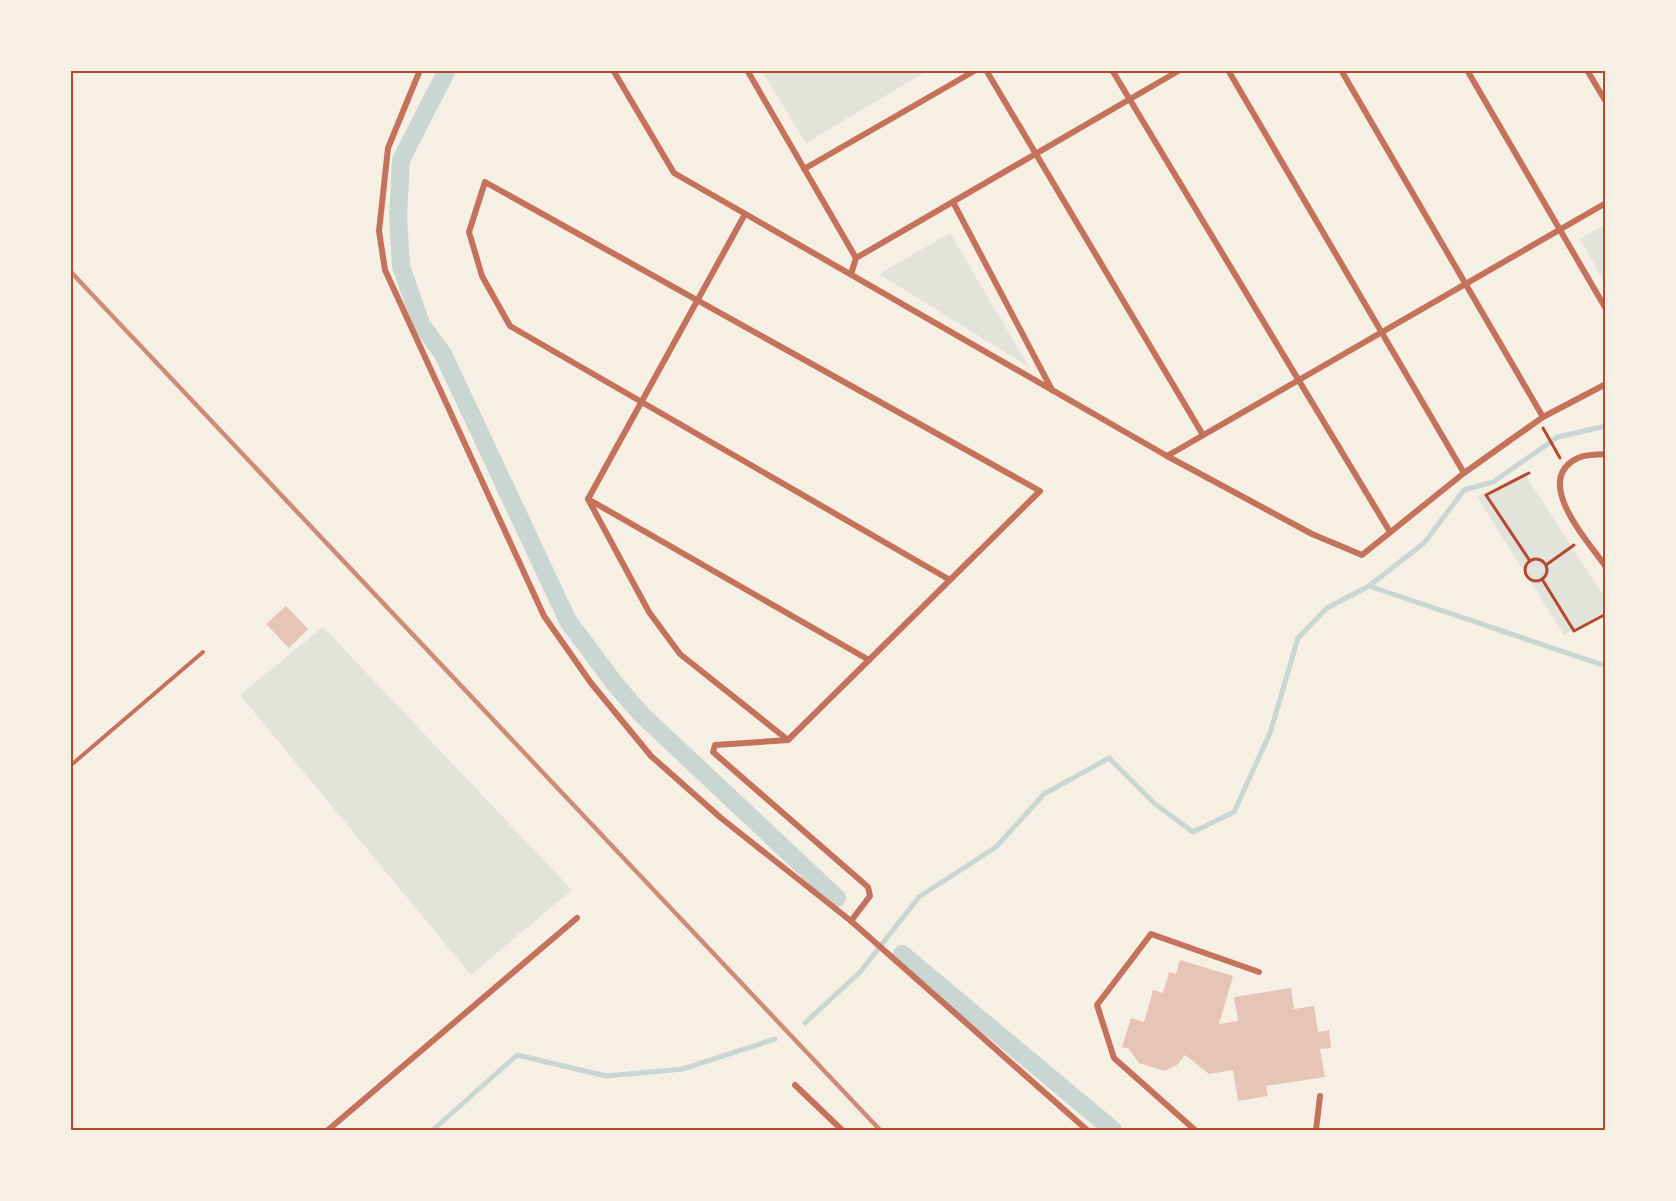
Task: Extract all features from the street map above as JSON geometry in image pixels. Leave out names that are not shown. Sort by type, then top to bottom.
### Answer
[{"type":"street","points":[[420,70],[388,148],[379,231],[385,270],[544,616],[591,683],[651,756],[721,818],[851,921],[1087,1131]]},
{"type":"street","points":[[613,70],[674,173],[1167,456],[1312,534],[1362,555],[1464,473],[1543,417],[1605,384]]},
{"type":"street","points":[[747,70],[856,258]]},
{"type":"street","points":[[804,169],[975,70]]},
{"type":"street","points":[[986,70],[1203,435]]},
{"type":"street","points":[[1113,70],[1390,532]]},
{"type":"street","points":[[851,274],[856,258],[1180,70]]},
{"type":"street","points":[[1228,70],[1464,473]]},
{"type":"street","points":[[1341,70],[1543,417]]},
{"type":"street","points":[[1467,70],[1605,309]]},
{"type":"street","points":[[1587,70],[1605,102]]},
{"type":"street","points":[[851,921],[870,896],[868,887],[713,752],[715,745],[788,740],[950,580],[1040,491],[485,182],[470,232],[482,276],[510,326],[950,580]]},
{"type":"street","points":[[953,202],[1052,390]]},
{"type":"street","points":[[1167,456],[1605,203]]},
{"type":"street","points":[[588,499],[745,214]]},
{"type":"street","points":[[1605,454],[1579,457],[1566,466],[1558,483],[1561,499],[1605,567]]},
{"type":"street","points":[[588,499],[649,612],[680,654],[788,740]]},
{"type":"street","points":[[588,499],[869,660]]},
{"type":"street","points":[[328,1131],[577,918]]},
{"type":"street","points":[[1196,1131],[1114,1058],[1097,1005],[1151,934],[1259,972]]},
{"type":"street","points":[[795,1085],[842,1131]]},
{"type":"street","points":[[1316,1131],[1320,1096]]},
{"type":"lane","points":[[70,766],[202,652]]},
{"type":"path","points":[[1545,433],[1560,458]]},
{"type":"path","points":[[1529,473],[1486,495],[1530,561]]},
{"type":"path","points":[[1546,565],[1574,545]]},
{"type":"path","points":[[1537,559],[1546,565],[1547,571],[1542,579],[1534,581],[1528,577],[1525,570],[1530,561],[1537,559]]},
{"type":"path","points":[[1542,579],[1574,631],[1605,614]]},
{"type":"shaded area","points":[[762,71],[927,71],[806,143]]},
{"type":"shaded area","points":[[1605,224],[1605,283],[1580,239]]},
{"type":"shaded area","points":[[950,233],[1029,367],[879,274]]},
{"type":"shaded area","points":[[1524,473],[1605,598],[1605,612],[1564,635],[1477,497]]},
{"type":"shaded area","points":[[323,627],[572,890],[471,975],[240,695]]},
{"type":"building","points":[[286,606],[308,629],[289,648],[266,624]]},
{"type":"building","points":[[1180,960],[1233,976],[1219,1024],[1238,1021],[1234,997],[1291,988],[1294,1009],[1314,1006],[1318,1032],[1329,1030],[1331,1048],[1320,1049],[1325,1077],[1266,1086],[1268,1096],[1238,1101],[1233,1070],[1209,1074],[1185,1055],[1177,1065],[1164,1071],[1139,1063],[1129,1049],[1122,1047],[1131,1018],[1144,1022],[1153,990],[1163,993],[1169,972],[1176,974]]},
{"type":"waterway","points":[[447,70],[401,160],[398,217],[401,266],[421,324],[443,354],[568,621],[615,684],[641,714],[837,898]]},
{"type":"waterway","points":[[805,1023],[860,972],[919,897],[996,847],[1044,794],[1109,758],[1154,803],[1193,832],[1234,812],[1270,733],[1298,638],[1327,608],[1369,586],[1424,543],[1464,490],[1493,482],[1558,437],[1606,426]]},
{"type":"waterway","points":[[1369,586],[1606,666]]},
{"type":"waterway","points":[[902,954],[1113,1130]]},
{"type":"waterway","points":[[433,1130],[517,1055],[606,1076],[683,1069],[775,1039]]},
{"type":"railway","points":[[70,271],[880,1130]]}]
